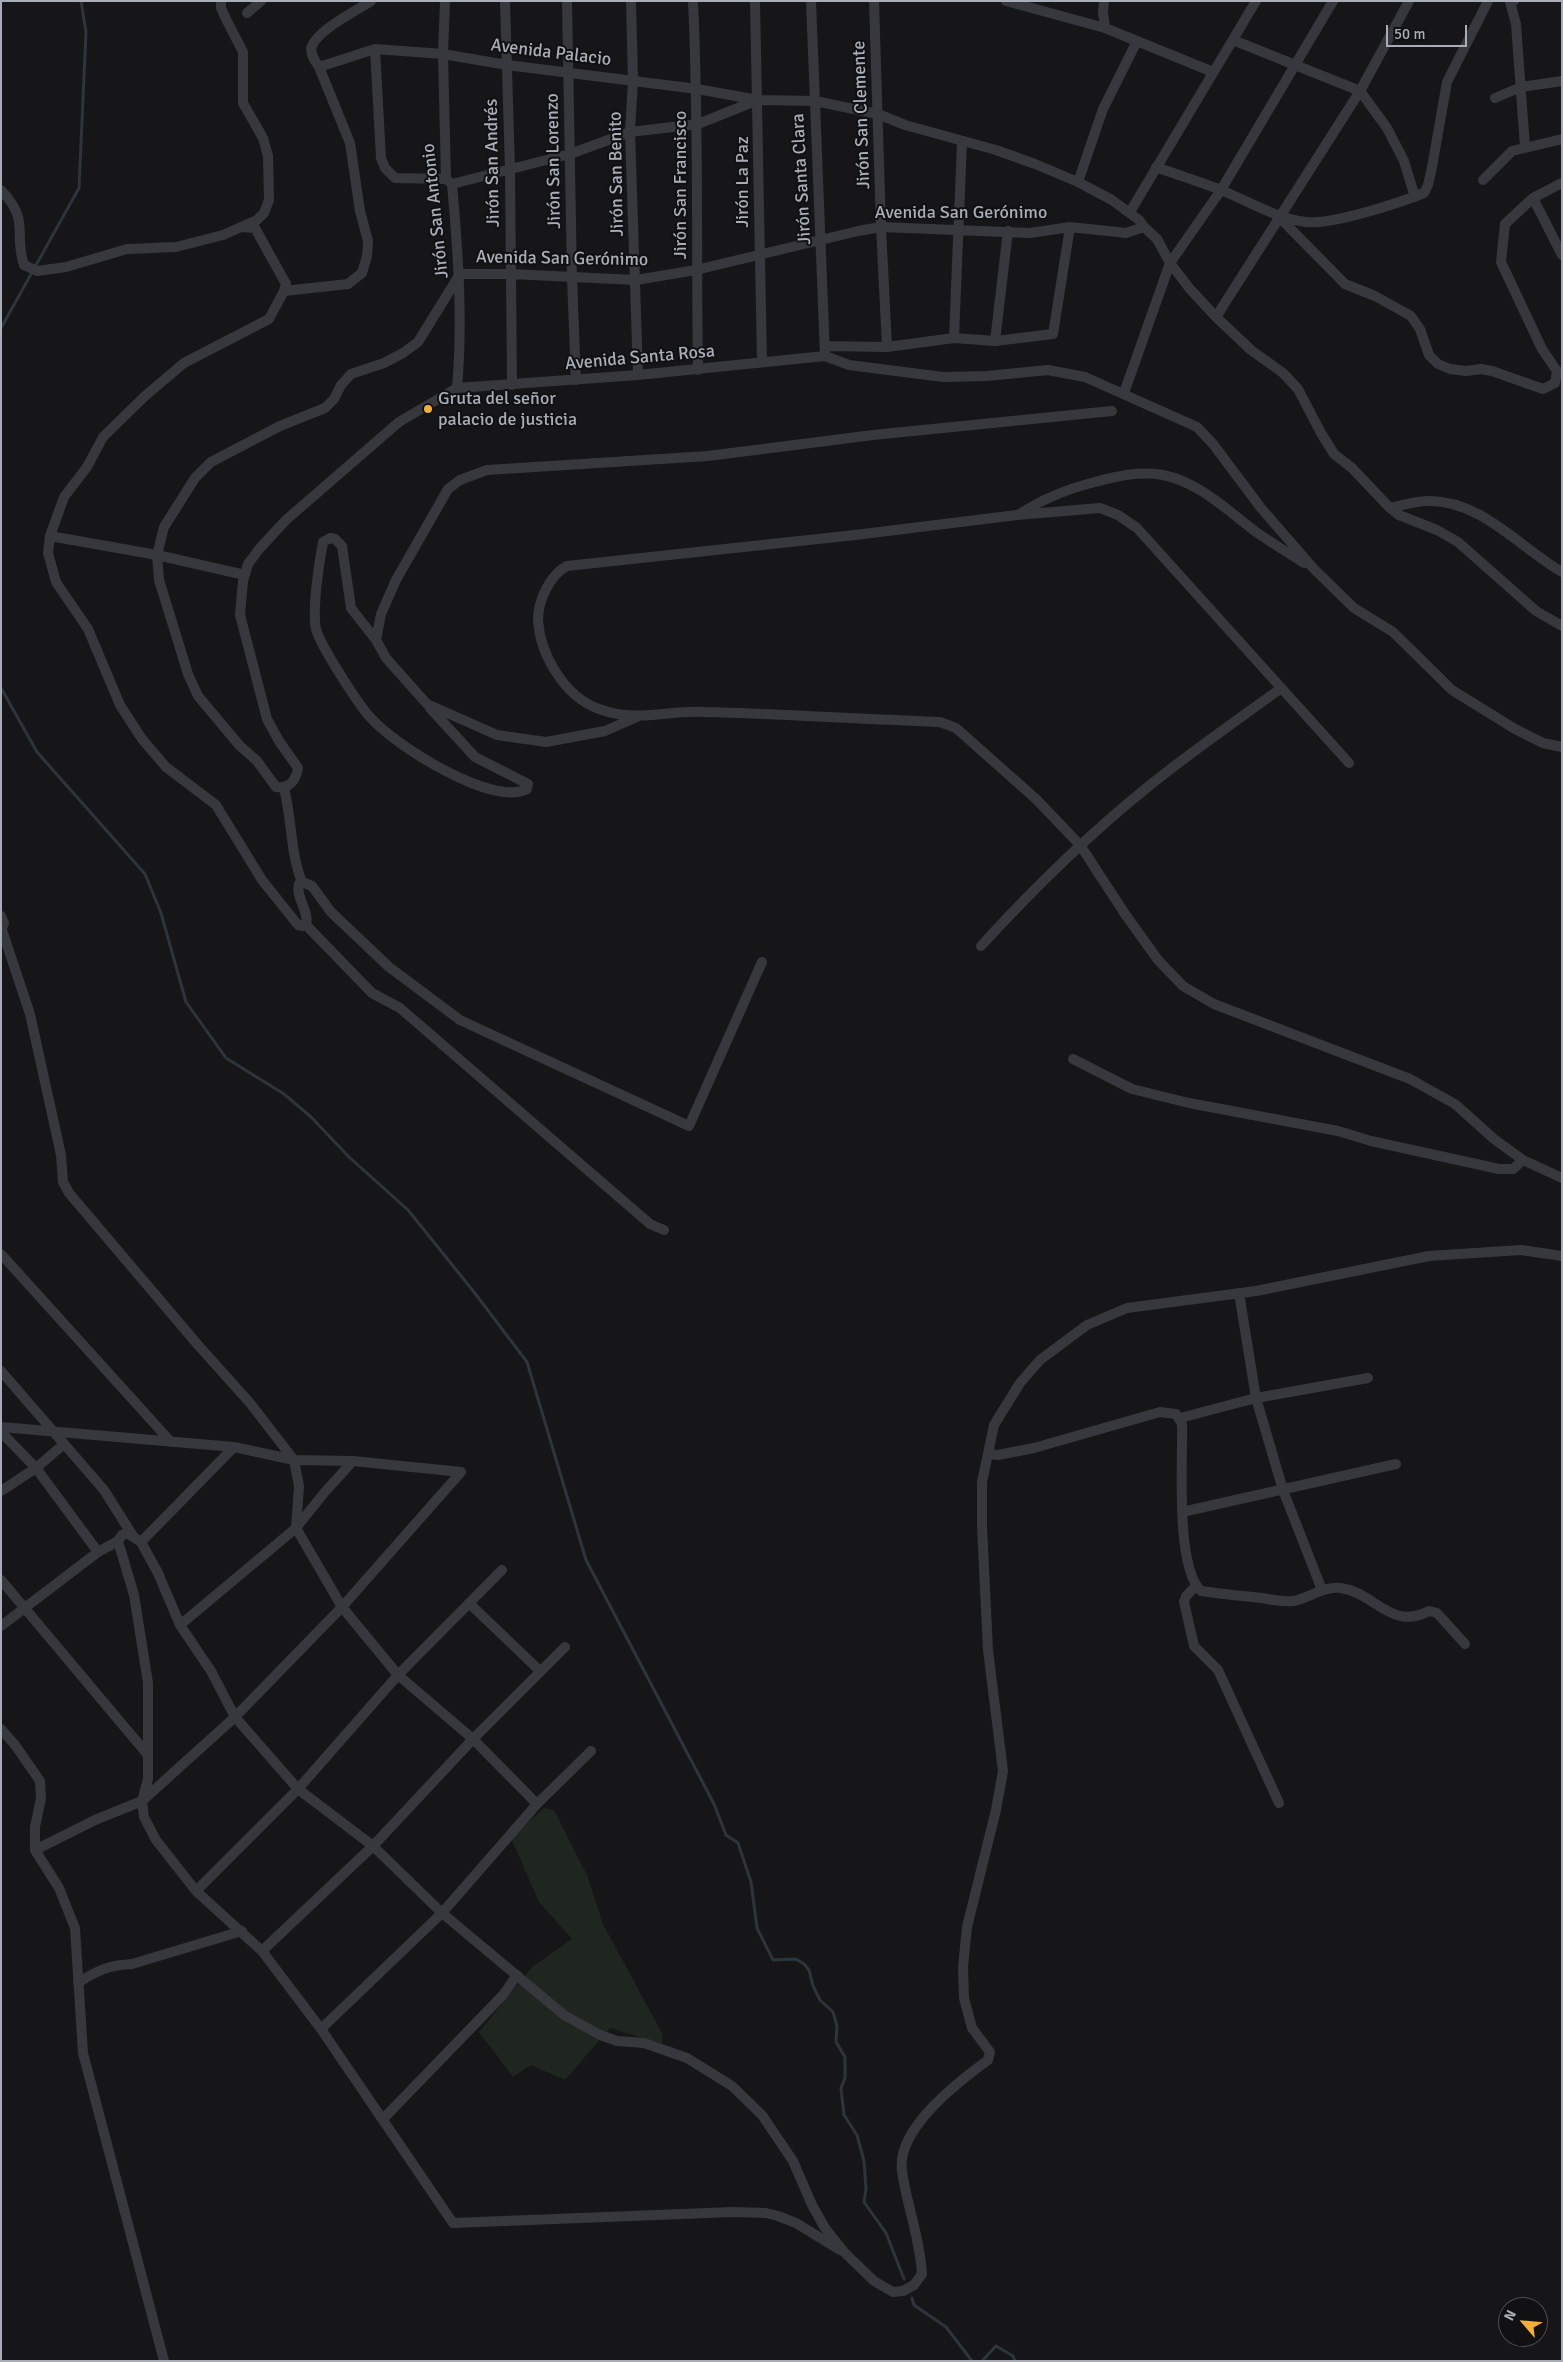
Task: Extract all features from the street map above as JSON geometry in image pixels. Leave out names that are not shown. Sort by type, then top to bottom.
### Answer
[{"type":"street","points":[[1,190],[13,203],[19,217],[21,255],[24,265],[37,271],[66,267],[127,249],[176,247],[223,235],[257,220],[264,213],[269,200],[268,156],[263,138],[243,103],[243,52],[226,21],[221,8],[222,1]]},
{"type":"street","points":[[247,13],[261,1]]},
{"type":"street","points":[[284,291],[348,284],[362,273],[367,256],[368,241],[360,211],[350,143],[311,52],[312,45],[325,31],[370,1]]},
{"type":"street","name":"Jirón San Antonio","points":[[445,1],[443,54],[449,182],[460,274],[461,341],[457,388]]},
{"type":"street","name":"Jirón San Andrés","points":[[505,1],[510,170],[512,385]]},
{"type":"street","name":"Jirón San Lorenzo","points":[[567,1],[572,278],[576,380]]},
{"type":"street","name":"Jirón San Benito","points":[[631,1],[633,80],[630,132],[638,375]]},
{"type":"street","name":"Jirón San Francisco","points":[[693,1],[698,124],[696,270],[698,370]]},
{"type":"street","name":"Jirón La Paz","points":[[755,1],[762,362]]},
{"type":"street","name":"Jirón Santa Clara","points":[[811,1],[825,351]]},
{"type":"street","name":"Jirón San Clemente","points":[[874,1],[887,347]]},
{"type":"street","points":[[1006,1],[1029,4],[1105,28],[1213,72]]},
{"type":"street","points":[[1104,1],[1102,12],[1105,28]]},
{"type":"street","points":[[1130,212],[1256,1]]},
{"type":"street","points":[[1124,393],[1170,263],[1221,190],[1334,1]]},
{"type":"street","points":[[1216,318],[1360,90],[1409,1]]},
{"type":"street","points":[[1156,168],[1221,190],[1279,217],[1308,222],[1334,219],[1388,206],[1424,193],[1428,185],[1447,82],[1488,1]]},
{"type":"street","points":[[1514,1],[1510,2],[1516,24],[1525,147]]},
{"type":"street","points":[[1233,40],[1360,90],[1388,128],[1404,161],[1414,196]]},
{"type":"street","points":[[1078,182],[1103,109],[1137,41]]},
{"type":"street","points":[[375,49],[381,158],[385,168],[395,178],[449,182],[510,170],[570,154],[630,132],[698,124],[758,100]]},
{"type":"street","name":"Avenida Palacio","points":[[319,67],[375,49],[443,54],[507,65],[697,89],[758,100],[815,101],[878,114]]},
{"type":"street","points":[[1495,98],[1521,87],[1562,81]]},
{"type":"street","points":[[878,114],[905,125],[996,150],[1078,182],[1130,212],[1157,239],[1170,263],[1216,318],[1251,350],[1283,373],[1298,389],[1334,454],[1352,468],[1390,508],[1399,515],[1437,530],[1458,542],[1536,611],[1562,626]]},
{"type":"street","points":[[1484,180],[1512,151],[1562,140]]},
{"type":"street","points":[[954,338],[960,229],[962,142]]},
{"type":"street","points":[[1279,217],[1345,284],[1375,296],[1411,316],[1420,329],[1429,355],[1438,364],[1450,370],[1492,371],[1543,389],[1555,383],[1557,371],[1542,349],[1501,262],[1506,224],[1533,198],[1562,183]]},
{"type":"street","points":[[1533,198],[1562,254]]},
{"type":"street","points":[[241,227],[255,228],[286,284],[269,318],[184,363],[145,396],[104,437],[86,467],[64,497],[50,536],[48,553],[56,582],[88,629],[120,705],[142,739],[166,767],[216,805],[262,880],[298,925],[306,925]]},
{"type":"street","name":"Avenida San Gerónimo","points":[[460,274],[511,274],[636,280],[696,270],[881,227],[1030,232],[1070,227],[1126,233],[1144,227]]},
{"type":"street","name":"Avenida Santa Rosa","points":[[457,388],[698,370],[762,362],[825,351],[887,347],[954,338],[995,341],[1052,334],[1070,227]]},
{"type":"street","points":[[995,341],[1008,231]]},
{"type":"street","points":[[457,388],[416,410],[386,432],[286,520],[248,564],[240,614],[267,719],[298,768],[296,778],[284,788],[276,787],[270,782],[257,761],[240,746],[198,696],[180,650],[159,580],[157,555],[164,527],[195,478],[211,462],[280,426],[325,408],[334,399],[341,385],[352,374],[390,359],[418,342],[460,274]]},
{"type":"street","points":[[825,351],[850,365],[943,377],[987,376],[1048,370],[1086,377],[1197,427],[1213,444],[1262,508],[1314,569],[1354,608],[1393,632],[1452,690],[1515,729],[1543,742],[1562,747]]},
{"type":"street","points":[[376,640],[381,614],[396,580],[448,490],[460,480],[487,470],[708,456],[873,435],[1112,411]]},
{"type":"street","points":[[1017,515],[1035,504],[1074,488],[1120,475],[1151,474],[1164,476],[1202,492],[1257,533],[1314,569]]},
{"type":"street","points":[[1390,508],[1428,501],[1458,505],[1480,514],[1562,572]]},
{"type":"street","points":[[1349,764],[1137,528],[1118,515],[1100,508],[1017,515],[855,535],[567,566],[552,578],[544,594],[538,615],[539,631],[556,675],[572,695],[599,709],[637,717],[701,712],[940,722],[956,728],[1036,799],[1080,845],[1158,960],[1183,986],[1214,1004],[1410,1079],[1455,1104],[1494,1139],[1523,1160],[1562,1178]]},
{"type":"street","points":[[50,536],[157,555],[245,575]]},
{"type":"street","points":[[330,538],[335,539],[342,546],[351,608],[376,640],[386,658],[475,757],[528,784],[527,789],[514,793],[468,782],[412,752],[370,718],[322,644],[316,630],[320,558],[323,542],[330,538]]},
{"type":"street","points":[[981,946],[1035,887],[1080,845],[1149,786],[1280,689]]},
{"type":"street","points":[[427,704],[497,735],[546,742],[605,731],[637,717]]},
{"type":"street","points":[[284,788],[290,811],[295,864],[302,882],[312,886],[331,912],[388,967],[460,1020],[689,1126],[762,962]]},
{"type":"street","points":[[302,882],[297,890],[306,915],[306,925],[372,992],[400,1008],[650,1224],[664,1230]]},
{"type":"street","points":[[1,916],[4,922],[2,930],[30,1014],[61,1155],[63,1182],[69,1193],[198,1345],[250,1402],[294,1460],[299,1486],[296,1528],[342,1607],[398,1674],[473,1739],[537,1804]]},
{"type":"street","points":[[1074,1059],[1132,1090],[1189,1103],[1338,1131],[1371,1141],[1499,1169],[1512,1169],[1523,1160]]},
{"type":"street","points":[[1,1371],[104,1490],[158,1573],[180,1625],[210,1671],[236,1717],[298,1789],[373,1846],[442,1914],[564,2015],[583,2028],[617,2041],[644,2043],[687,2058],[732,2086],[762,2115],[793,2161],[812,2205],[845,2253],[874,2280],[893,2292],[903,2291],[914,2286],[922,2274],[921,2257],[902,2170],[903,2149],[937,2101],[988,2060],[990,2052],[972,2028],[964,1998],[963,1967],[967,1927],[996,1810],[1003,1771],[988,1650],[982,1527],[982,1482],[994,1425],[1020,1383],[1040,1360],[1087,1325],[1127,1308],[1239,1293],[1378,1268],[1429,1256],[1521,1250],[1562,1256]]},
{"type":"street","points":[[1,1254],[171,1442]]},
{"type":"street","points":[[1239,1293],[1256,1398],[1283,1490],[1322,1590]]},
{"type":"street","points":[[1180,1418],[1256,1398],[1368,1378]]},
{"type":"street","points":[[988,1454],[998,1455],[1034,1448],[1160,1412],[1176,1414],[1180,1418],[1182,1433],[1182,1512],[1188,1564],[1196,1586],[1201,1591],[1293,1601],[1322,1590],[1340,1588],[1352,1591],[1395,1616],[1404,1618],[1420,1616],[1429,1611],[1437,1613],[1465,1644]]},
{"type":"street","points":[[1,1427],[234,1447],[294,1460],[354,1461],[461,1472],[342,1607],[236,1717],[142,1801],[95,1820],[34,1850]]},
{"type":"street","points":[[1,1432],[36,1468],[98,1552]]},
{"type":"street","points":[[1,1491],[36,1468],[64,1444]]},
{"type":"street","points":[[137,1539],[234,1447]]},
{"type":"street","points":[[180,1625],[296,1528],[324,1493],[354,1461]]},
{"type":"street","points":[[1182,1512],[1396,1464]]},
{"type":"street","points":[[1,1626],[98,1552],[118,1541],[122,1535],[127,1533],[137,1539]]},
{"type":"street","points":[[118,1541],[134,1595],[148,1683],[148,1779],[142,1801],[144,1817],[156,1840],[196,1891],[262,1951],[321,2029],[453,2223],[723,2212],[766,2213],[796,2223],[845,2253]]},
{"type":"street","points":[[196,1891],[298,1789],[398,1674],[502,1570]]},
{"type":"street","points":[[1,1580],[148,1755]]},
{"type":"street","points":[[1196,1586],[1186,1596],[1184,1602],[1191,1640],[1218,1670],[1279,1803]]},
{"type":"street","points":[[469,1603],[540,1671]]},
{"type":"street","points":[[262,1951],[373,1846],[473,1739],[565,1647]]},
{"type":"street","points":[[1,1729],[15,1745],[40,1781],[41,1798],[35,1827],[34,1850],[59,1888],[75,1928],[83,2054],[164,2361]]},
{"type":"street","points":[[321,2029],[442,1914],[537,1804],[591,1751]]},
{"type":"street","points":[[78,1984],[95,1971],[113,1965],[132,1964],[242,1932]]},
{"type":"street","points":[[383,2119],[503,1995],[517,1975]]},
{"type":"shaded area","points":[[544,1808],[554,1810],[587,1875],[603,1924],[663,2035],[662,2044],[610,2028],[565,2080],[531,2065],[513,2077],[479,2032],[532,1967],[572,1939],[539,1902],[511,1838]]},
{"type":"waterway","points":[[1,328],[79,188],[86,32],[81,1]]},
{"type":"waterway","points":[[1,688],[37,752],[145,874],[161,913],[186,1002],[226,1058],[284,1094],[311,1117],[349,1157],[408,1210],[527,1362],[586,1560],[714,1804],[726,1835],[738,1843],[751,1882],[757,1928],[773,1960],[796,1959],[804,1964],[809,1970],[813,1986],[820,2000],[833,2012],[837,2026],[836,2042],[845,2057],[845,2078],[841,2088],[844,2115],[857,2135],[864,2161],[866,2189],[864,2202],[886,2233],[904,2279]]},
{"type":"waterway","points":[[912,2298],[914,2305],[946,2327],[972,2361]]},
{"type":"waterway","points":[[982,2361],[996,2346],[1013,2356],[1015,2361]]},
{"type":"place","name":"Gruta del señor palacio de justicia","points":[[428,409]]}]
